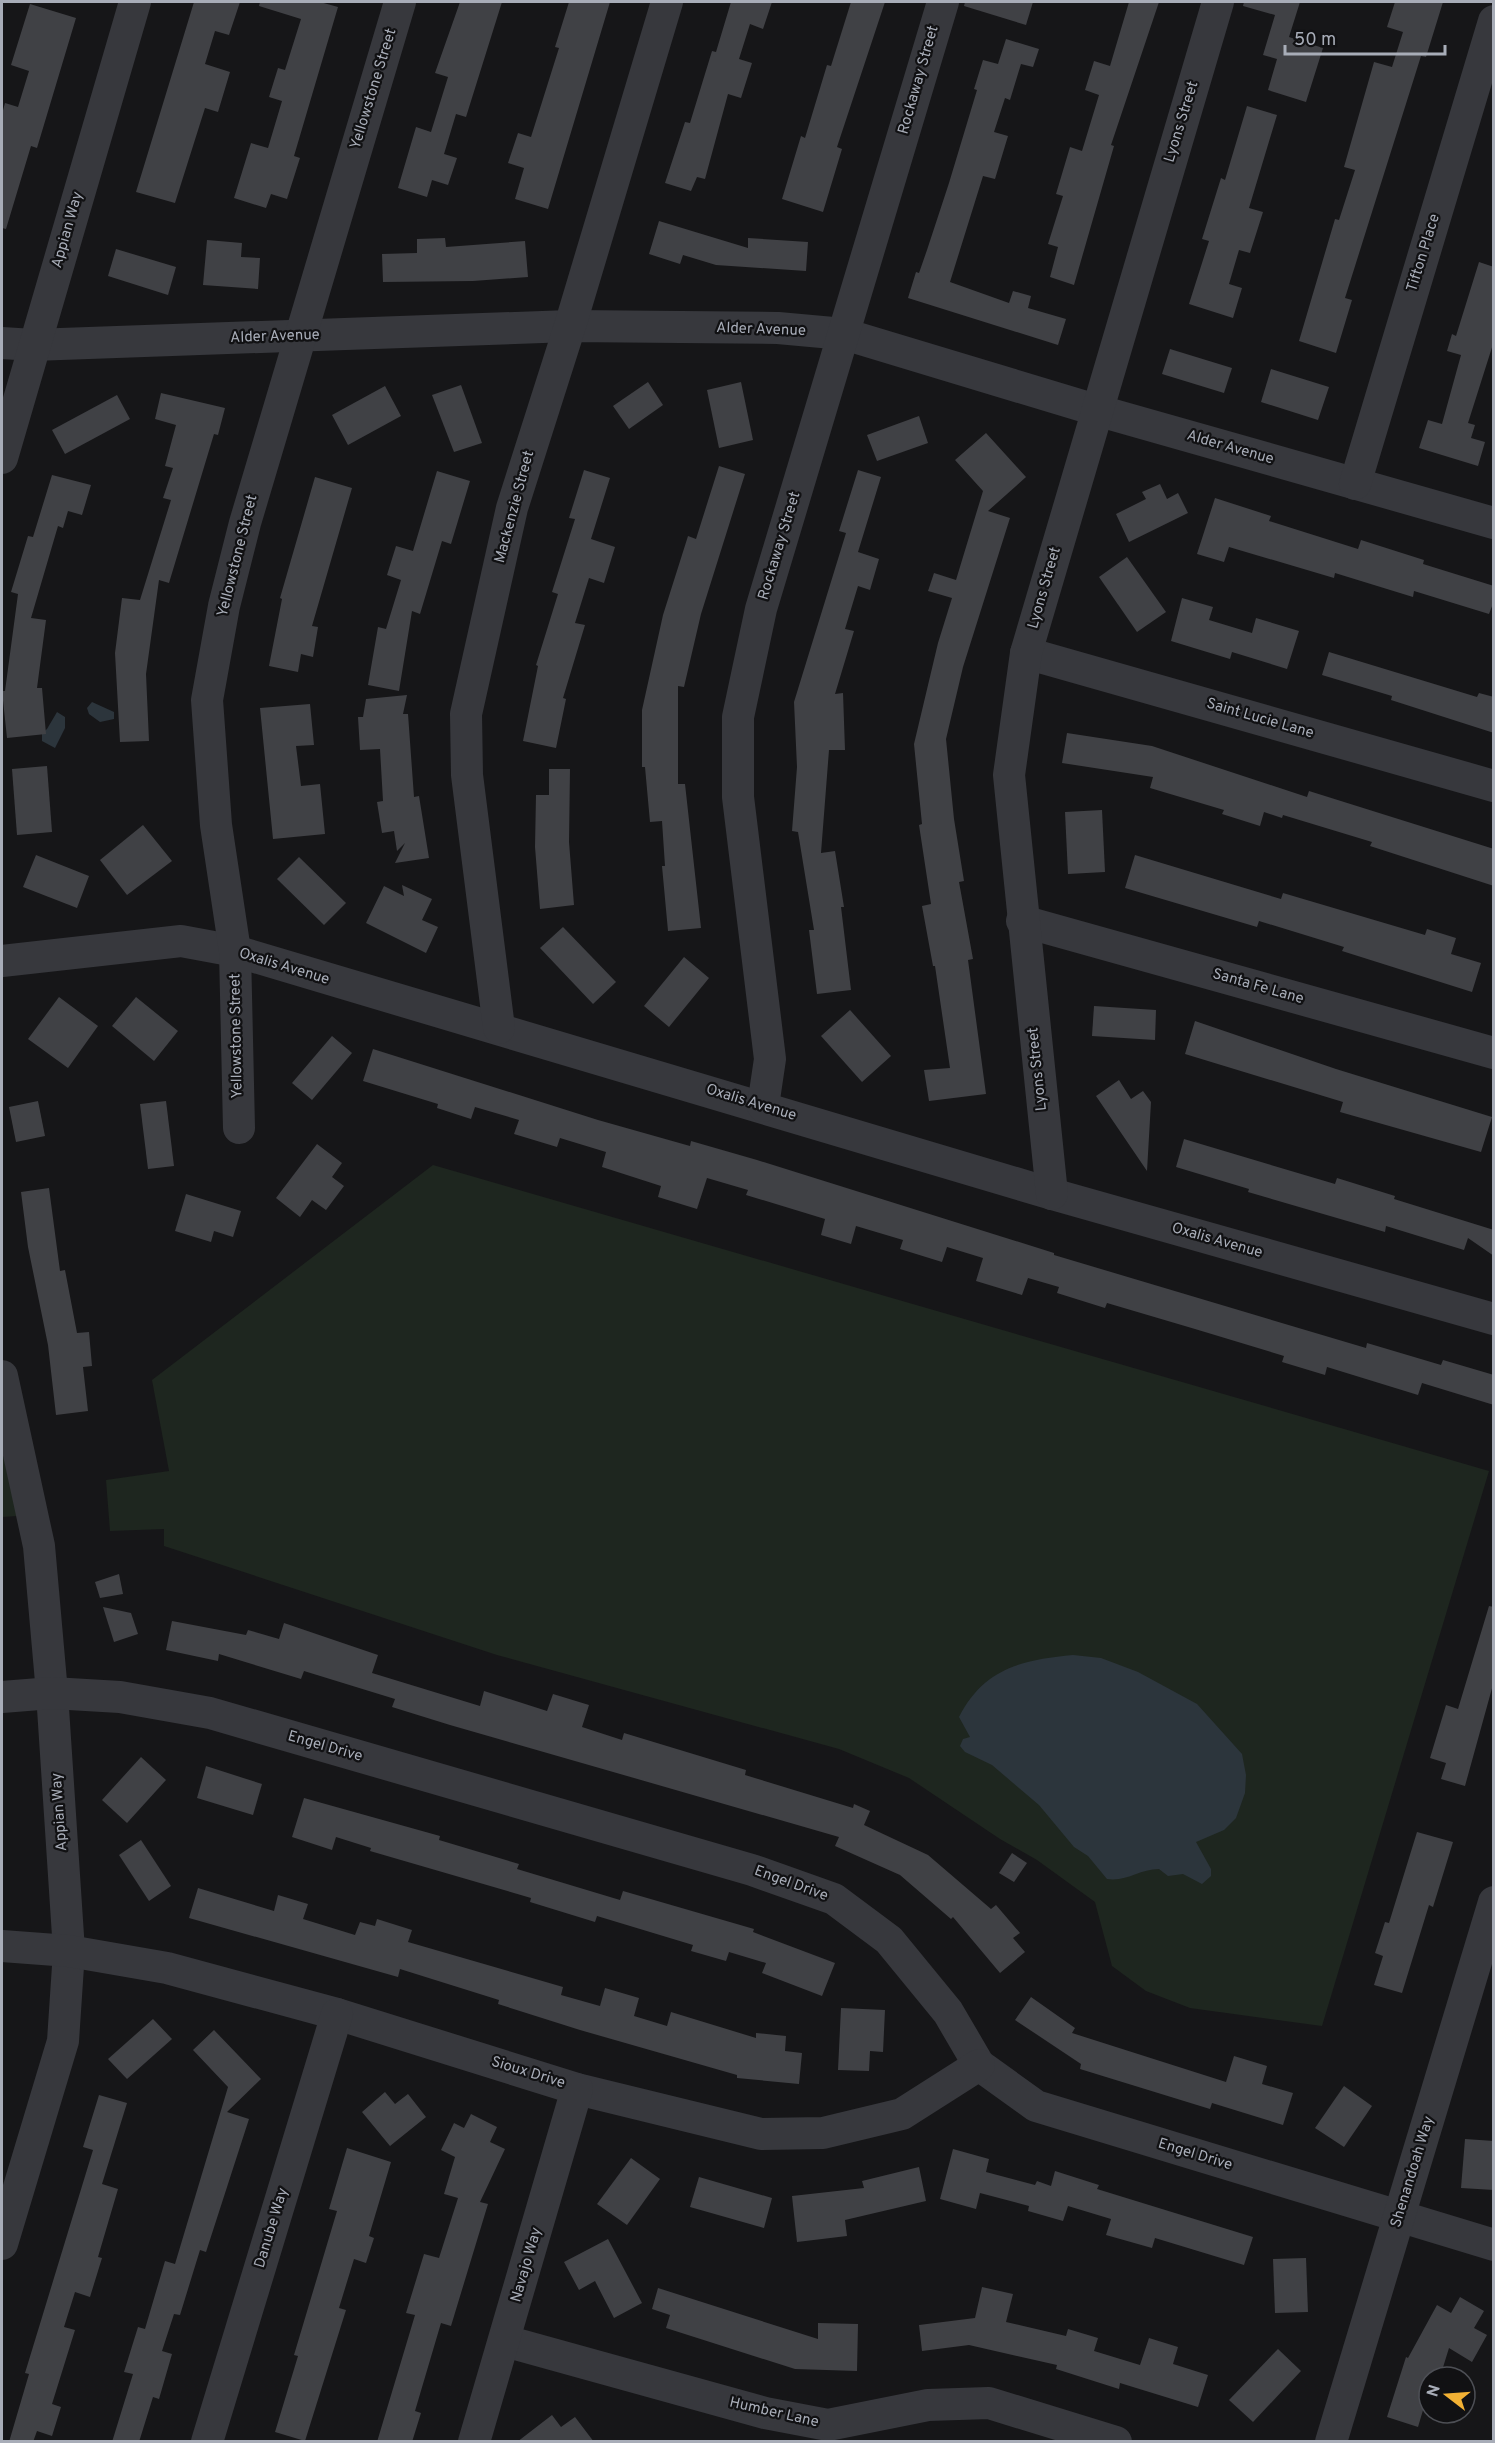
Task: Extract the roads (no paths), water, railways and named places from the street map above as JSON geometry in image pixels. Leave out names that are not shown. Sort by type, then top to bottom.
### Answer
[{"type":"street","name":"Appian Way","points":[[2,458],[33,345],[135,2]]},
{"type":"street","name":"Yellowstone Street","points":[[239,1128],[235,951],[216,825],[207,700],[224,606],[240,544],[399,2]]},
{"type":"street","name":"Mackenzie Street","points":[[499,1028],[467,775],[466,714],[512,508],[570,326],[667,2]]},
{"type":"street","name":"Rockaway Street","points":[[763,1106],[770,1059],[738,797],[738,717],[761,609],[943,2]]},
{"type":"street","name":"Lyons Street","points":[[1052,1194],[1022,921],[1009,775],[1026,653],[1218,2]]},
{"type":"street","name":"Tifton Place","points":[[1354,484],[1494,21]]},
{"type":"street","name":"Alder Avenue","points":[[2,344],[33,345],[570,326],[778,328],[844,334],[1096,410],[1494,523]]},
{"type":"street","name":"Saint Lucie Lane","points":[[1026,653],[1494,786]]},
{"type":"street","name":"Santa Fe Lane","points":[[1022,921],[1494,1053]]},
{"type":"street","name":"Oxalis Avenue","points":[[2,961],[181,941],[235,951],[324,980],[499,1028],[1052,1194],[1494,1319]]},
{"type":"street","name":"Appian Way","points":[[2,1376],[39,1546],[52,1693],[69,1951],[63,2041],[2,2244]]},
{"type":"street","name":"Engel Drive","points":[[2,1697],[52,1693],[120,1697],[210,1713],[752,1870],[834,1899],[889,1940],[948,2012],[979,2065],[1036,2106],[1494,2245]]},
{"type":"street","name":"Shenandoah Way","points":[[1331,2442],[1494,1902]]},
{"type":"street","name":"Sioux Drive","points":[[2,1946],[69,1951],[167,1968],[337,2014],[578,2089],[761,2134],[823,2133],[902,2114],[979,2065]]},
{"type":"street","name":"Danube Way","points":[[207,2442],[337,2014]]},
{"type":"street","name":"Navajo Way","points":[[474,2442],[578,2089]]},
{"type":"street","name":"Humber Lane","points":[[505,2341],[765,2414],[828,2426],[928,2405],[989,2403],[1116,2442]]}]
